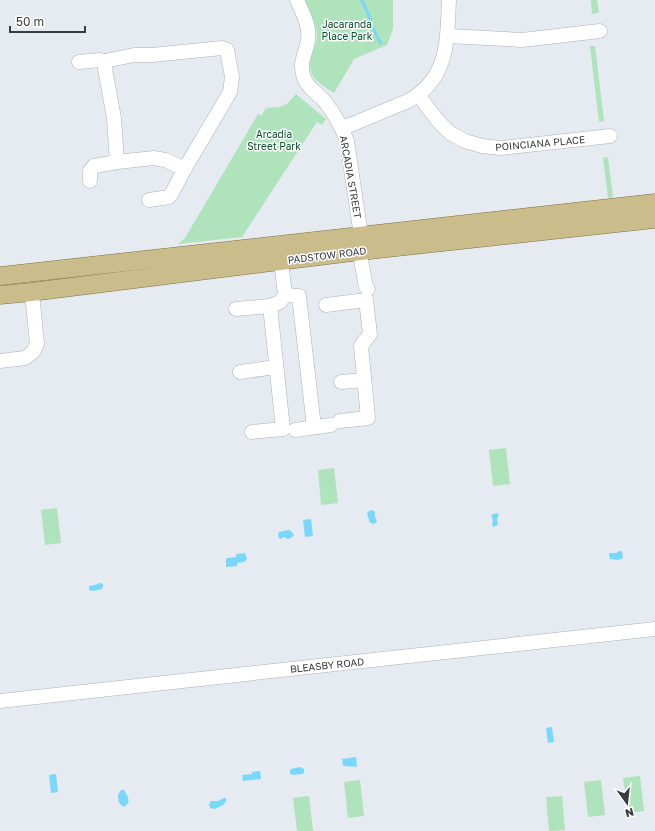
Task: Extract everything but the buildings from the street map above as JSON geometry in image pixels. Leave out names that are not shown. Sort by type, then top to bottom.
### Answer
[{"type":"main road","name":"PADSTOW ROAD","points":[[0,296],[281,261],[360,243],[655,203]]},
{"type":"main road","name":"PADSTOW ROAD","points":[[0,276],[360,243],[655,219]]},
{"type":"street","name":"ARCADIA STREET","points":[[297,0],[307,24],[308,32],[308,39],[302,61],[304,78],[308,86],[325,102],[343,128],[347,141],[360,229],[363,277],[368,289]]},
{"type":"street","points":[[343,128],[408,101],[428,86],[438,71],[444,58],[448,36],[450,0]]},
{"type":"street","points":[[448,36],[522,40],[600,31]]},
{"type":"street","points":[[79,62],[105,61],[134,55],[152,55],[222,48],[227,50],[232,77],[230,92],[169,197],[148,200]]},
{"type":"street","points":[[105,61],[105,69],[114,118],[117,162]]},
{"type":"street","name":"POINCIANA PLACE","points":[[418,95],[439,122],[450,133],[465,142],[482,146],[501,148],[610,136]]},
{"type":"street","points":[[90,181],[90,171],[94,166],[117,162],[154,158],[165,160],[185,168]]},
{"type":"street","points":[[236,309],[270,306],[280,302],[285,295],[281,261]]},
{"type":"street","points":[[0,360],[25,358],[33,352],[37,344],[34,303],[31,292]]},
{"type":"street","points":[[285,295],[299,296],[314,427]]},
{"type":"street","points":[[295,430],[368,418],[361,346],[370,334],[366,300],[326,305]]},
{"type":"street","points":[[252,432],[283,429],[270,306]]},
{"type":"street","points":[[240,372],[276,367]]},
{"type":"street","points":[[341,382],[364,380]]},
{"type":"street","name":"BLEASBY ROAD","points":[[0,702],[655,629]]},
{"type":"green space","name":"Jacaranda Place Park","points":[[305,0],[393,0],[393,29],[387,45],[354,59],[334,93],[314,78],[310,68],[317,33],[314,21]]},
{"type":"green space","points":[[591,0],[597,0],[599,13],[592,14]]},
{"type":"green space","points":[[590,46],[595,46],[604,121],[599,122]]},
{"type":"green space","name":"Arcadia Street Park","points":[[296,94],[326,119],[322,125],[317,122],[242,237],[178,244],[185,238],[258,114],[261,116],[266,108],[279,107],[287,104]]},
{"type":"green space","points":[[608,157],[613,197],[608,198],[603,158]]},
{"type":"green space","points":[[506,448],[510,484],[493,486],[489,450]]},
{"type":"green space","points":[[334,468],[338,503],[321,505],[318,470]]},
{"type":"green space","points":[[57,508],[61,543],[45,545],[41,510]]},
{"type":"green space","points":[[640,776],[644,811],[628,813],[623,778]]},
{"type":"green space","points":[[360,780],[364,816],[348,818],[344,782]]},
{"type":"green space","points":[[601,780],[605,815],[588,817],[584,782]]},
{"type":"green space","points":[[309,796],[313,831],[297,831],[293,798]]},
{"type":"green space","points":[[562,796],[565,830],[549,831],[546,797]]},
{"type":"water","points":[[373,510],[377,521],[373,524],[369,521],[367,513]]},
{"type":"water","points":[[497,513],[499,515],[497,519],[498,525],[493,527],[491,515]]},
{"type":"water","points":[[311,519],[313,536],[305,537],[303,520]]},
{"type":"water","points":[[288,530],[294,535],[291,538],[279,538],[279,532]]},
{"type":"water","points":[[622,551],[623,558],[618,560],[610,559],[610,553]]},
{"type":"water","points":[[245,553],[247,559],[244,562],[237,563],[237,566],[226,567],[227,558],[236,557],[236,554]]},
{"type":"water","points":[[100,583],[103,584],[102,589],[93,591],[89,590],[89,586]]},
{"type":"water","points":[[552,727],[554,742],[548,743],[546,728]]},
{"type":"water","points":[[356,757],[357,767],[343,766],[342,759]]},
{"type":"water","points":[[300,767],[304,769],[304,773],[292,775],[290,773],[291,769]]},
{"type":"water","points":[[260,771],[261,779],[243,781],[242,775]]},
{"type":"water","points":[[56,774],[58,792],[51,793],[49,775]]},
{"type":"water","points":[[121,790],[124,790],[129,801],[124,807],[120,804],[118,799],[118,795]]},
{"type":"water","points":[[226,798],[226,800],[222,805],[214,809],[210,808],[209,804],[211,801],[218,801]]},
{"type":"waterway","points":[[362,1],[376,35],[381,43]]}]
